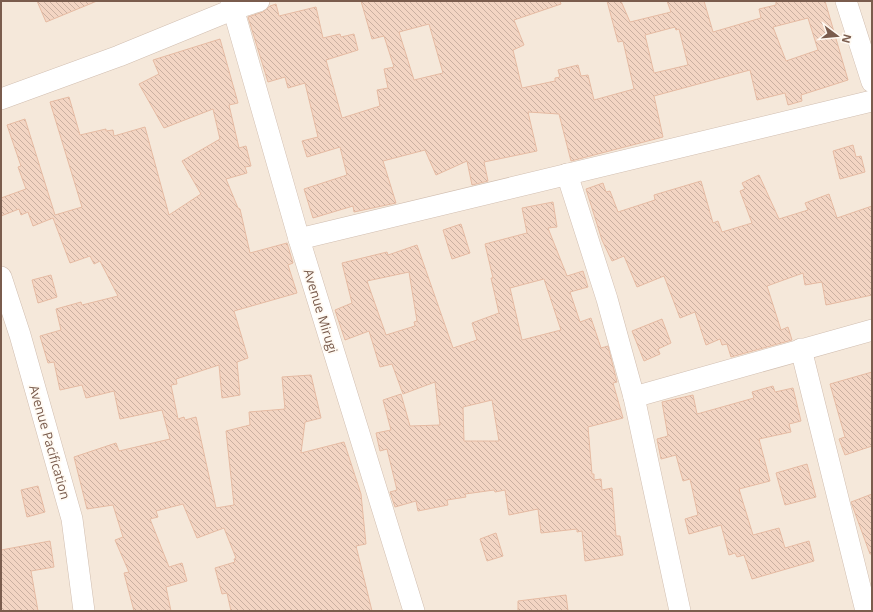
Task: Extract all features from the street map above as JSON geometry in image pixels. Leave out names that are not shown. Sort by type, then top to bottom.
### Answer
[{"type":"street","points":[[1,99],[119,56],[233,5],[259,1]]},
{"type":"street","points":[[846,1],[872,82]]},
{"type":"street","name":"Avenue Mirugi","points":[[233,5],[299,239],[414,611]]},
{"type":"street","points":[[299,239],[872,101]]},
{"type":"street","points":[[567,174],[607,299],[634,397],[680,611]]},
{"type":"street","name":"Avenue Pacification","points":[[1,277],[20,335],[72,519],[84,611]]},
{"type":"street","points":[[634,397],[872,330]]},
{"type":"street","points":[[801,349],[866,611]]},
{"type":"shaded area","points":[[1,1],[872,1],[872,611],[1,611]]},
{"type":"building","points":[[37,1],[97,1],[46,22]]},
{"type":"building","points":[[361,1],[560,1],[561,4],[514,20],[524,45],[513,50],[522,88],[555,81],[555,78],[560,77],[558,70],[578,65],[581,76],[588,75],[594,100],[634,89],[623,41],[618,42],[607,1],[621,1],[630,22],[671,12],[667,1],[704,1],[713,32],[761,18],[759,9],[776,5],[776,1],[825,1],[848,80],[801,95],[802,101],[788,105],[785,93],[757,100],[750,70],[654,96],[663,137],[571,161],[559,114],[528,112],[537,151],[484,162],[488,181],[472,185],[467,161],[436,175],[425,150],[383,161],[396,203],[354,212],[353,206],[313,218],[304,189],[347,175],[340,147],[307,157],[302,141],[318,137],[305,83],[288,88],[285,77],[268,82],[248,17],[263,12],[270,6],[276,4],[279,16],[316,7],[323,38],[340,34],[341,37],[354,34],[358,50],[326,60],[342,118],[380,106],[377,90],[388,88],[384,69],[394,67],[384,36],[372,39]],"holes":[[[808,18],[818,50],[786,61],[773,27]],[[429,24],[443,73],[414,80],[399,32]],[[675,27],[676,30],[679,29],[688,65],[654,73],[645,35]]]},
{"type":"building","points":[[220,39],[238,103],[229,105],[239,148],[246,146],[251,166],[245,167],[247,173],[226,179],[238,208],[240,209],[250,253],[287,243],[293,263],[288,265],[297,293],[234,311],[248,358],[237,362],[240,395],[222,398],[219,365],[176,379],[177,384],[171,385],[178,419],[184,417],[185,420],[196,417],[216,508],[234,505],[226,431],[250,425],[249,412],[285,409],[282,377],[311,375],[321,418],[305,422],[301,453],[344,442],[361,494],[366,544],[356,546],[372,611],[231,611],[227,593],[222,594],[215,568],[235,562],[234,559],[236,558],[224,528],[197,538],[183,504],[156,511],[158,517],[150,519],[169,567],[182,563],[187,581],[166,587],[171,611],[134,611],[124,573],[129,572],[115,540],[123,537],[113,505],[87,509],[74,457],[116,443],[119,451],[170,439],[162,410],[120,419],[114,391],[86,398],[82,385],[60,390],[54,362],[48,363],[40,336],[61,330],[56,309],[81,302],[82,305],[118,296],[100,261],[94,264],[90,256],[70,263],[53,218],[33,226],[28,212],[21,215],[19,209],[1,216],[1,198],[26,189],[18,167],[21,166],[7,125],[25,119],[55,215],[82,207],[50,102],[69,97],[80,135],[106,129],[106,131],[113,130],[114,136],[145,127],[169,215],[201,194],[182,161],[220,139],[213,109],[164,128],[139,84],[159,74],[153,60]]},
{"type":"building","points":[[853,145],[856,157],[861,156],[865,172],[840,179],[833,151]]},
{"type":"building","points":[[759,175],[779,219],[808,210],[805,203],[829,194],[837,218],[872,206],[872,295],[826,305],[822,282],[805,285],[803,273],[767,286],[781,330],[788,327],[792,340],[731,357],[727,344],[722,345],[720,339],[706,345],[695,312],[680,318],[664,276],[637,287],[624,256],[612,261],[602,240],[586,189],[603,183],[606,192],[610,191],[618,212],[655,200],[654,195],[701,181],[713,223],[718,221],[722,232],[752,223],[740,191],[745,189],[742,183]]},
{"type":"building","points":[[553,202],[557,227],[548,228],[567,276],[583,271],[588,287],[570,292],[580,322],[591,318],[601,348],[608,346],[617,382],[613,383],[623,418],[588,427],[592,474],[594,474],[594,480],[601,479],[602,490],[612,488],[616,536],[620,536],[623,555],[585,561],[582,531],[577,532],[577,529],[541,533],[538,509],[509,515],[505,490],[465,494],[466,497],[447,500],[448,505],[418,511],[416,501],[395,507],[390,492],[397,490],[387,449],[380,451],[376,433],[391,430],[383,400],[401,394],[410,426],[440,425],[435,382],[403,394],[392,364],[380,367],[369,331],[345,340],[335,310],[352,303],[342,263],[387,252],[388,255],[417,245],[453,348],[477,340],[472,323],[499,313],[485,244],[527,233],[522,208]],"holes":[[[409,272],[417,321],[414,322],[415,326],[386,335],[367,281]],[[544,279],[561,330],[522,340],[510,288]],[[492,400],[499,441],[464,441],[463,407]]]},
{"type":"building","points":[[461,224],[470,253],[452,259],[443,230]]},
{"type":"building","points":[[51,275],[57,297],[38,303],[32,280]]},
{"type":"building","points":[[662,319],[671,343],[658,349],[660,354],[644,361],[632,331]]},
{"type":"building","points":[[872,372],[872,446],[845,455],[839,439],[845,437],[830,384]]},
{"type":"building","points":[[773,386],[775,392],[793,388],[801,421],[789,424],[791,432],[759,439],[770,481],[739,489],[753,535],[779,528],[785,548],[809,541],[814,561],[752,579],[744,555],[737,557],[735,553],[729,555],[721,525],[689,534],[685,519],[698,515],[690,479],[683,481],[676,455],[661,459],[657,439],[668,436],[662,402],[693,395],[697,414],[754,398],[752,392]]},
{"type":"building","points":[[807,464],[816,497],[785,505],[776,473]]},
{"type":"building","points":[[38,486],[45,512],[27,517],[21,490]]},
{"type":"building","points":[[872,494],[872,554],[870,554],[851,502]]},
{"type":"building","points":[[496,533],[503,556],[487,561],[480,539]]},
{"type":"building","points":[[50,541],[54,567],[31,571],[38,611],[1,611],[1,550]]},
{"type":"building","points":[[566,595],[568,611],[518,611],[518,601]]}]
